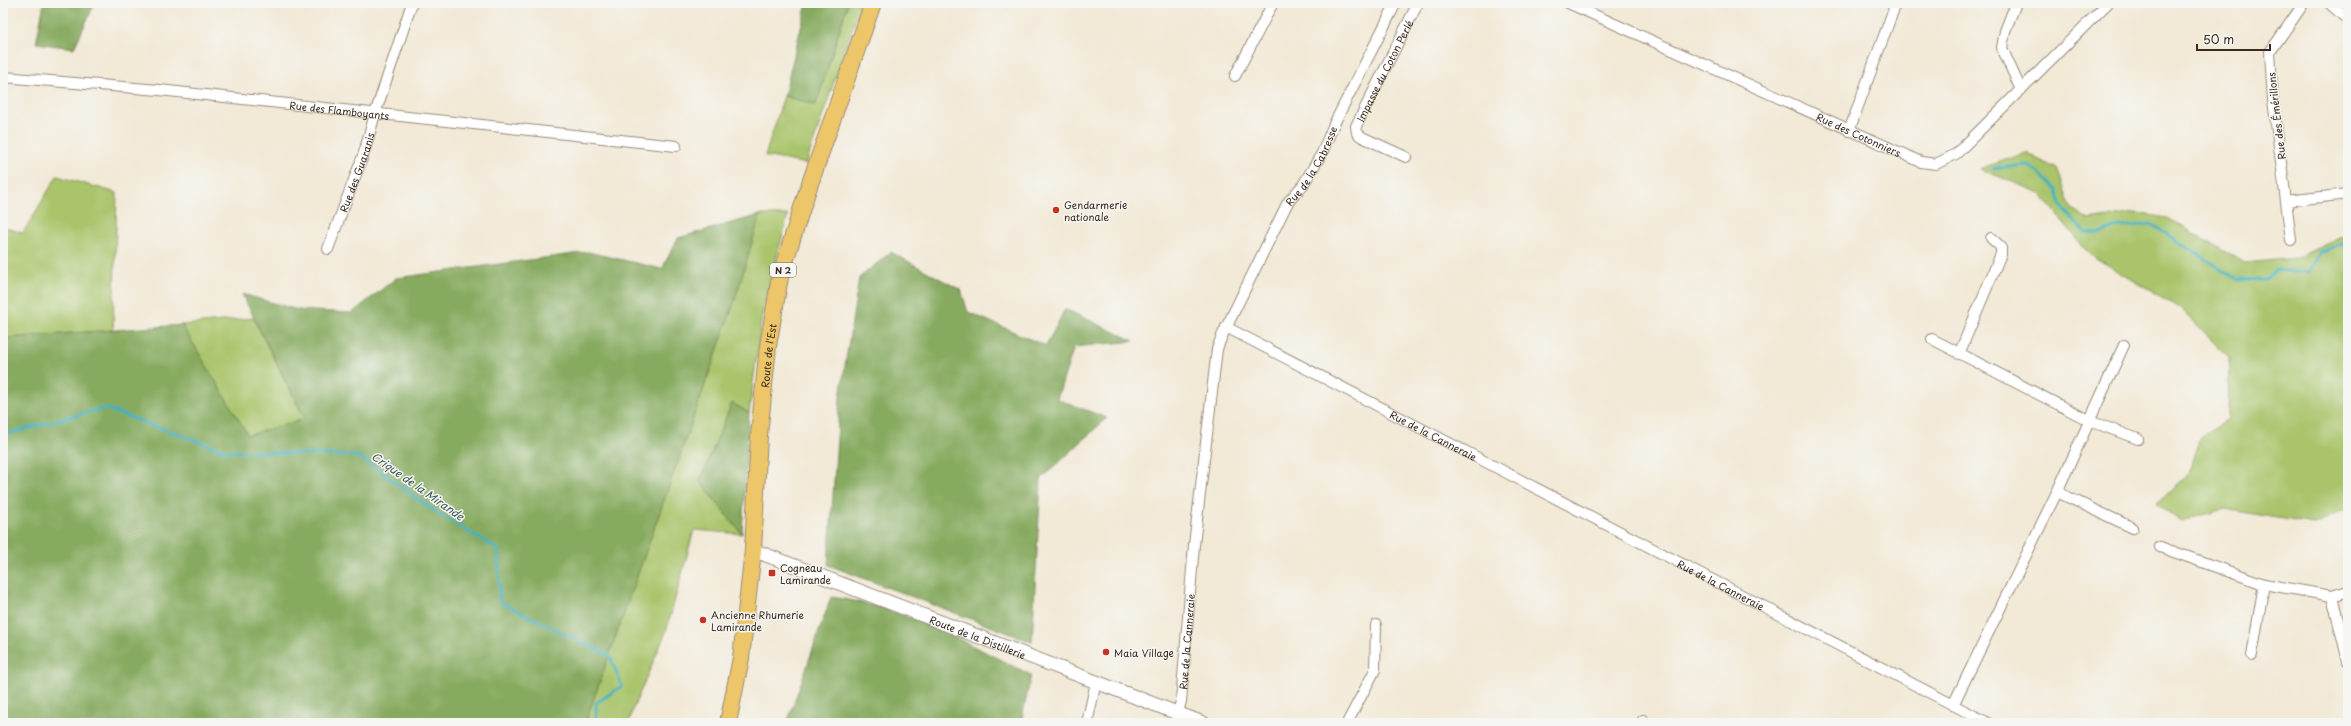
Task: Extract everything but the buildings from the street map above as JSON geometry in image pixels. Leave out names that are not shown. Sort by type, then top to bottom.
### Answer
[{"type":"main road","name":"Route de l'Est","points":[[728,723],[741,658],[753,550],[759,435],[768,346],[780,278],[807,192],[873,3]]},
{"type":"street","name":"Rue des Guaranis","points":[[328,248],[364,153],[375,114],[412,3]]},
{"type":"street","points":[[1235,76],[1273,3]]},
{"type":"street","name":"Rue de la Cabresse","points":[[1226,327],[1288,202],[1303,185],[1322,153],[1334,124],[1396,3]]},
{"type":"street","name":"Impasse du Coton Perlé","points":[[1406,157],[1362,137],[1357,133],[1356,126],[1418,3]]},
{"type":"street","name":"Rue des Cotonniers","points":[[1568,3],[1849,131],[1921,162],[1936,164],[1956,154],[2108,3]]},
{"type":"street","points":[[1849,131],[1896,3]]},
{"type":"street","points":[[2016,3],[2005,31],[2002,48],[2020,90]]},
{"type":"street","name":"Rue des Émérillons","points":[[2291,240],[2273,100],[2270,52],[2275,42],[2304,3]]},
{"type":"street","points":[[2329,3],[2348,20]]},
{"type":"street","name":"Rue des Flamboyants","points":[[3,77],[159,90],[676,146]]},
{"type":"street","points":[[2286,201],[2348,194]]},
{"type":"street","points":[[1959,354],[2001,254],[2001,247],[1991,238]]},
{"type":"street","name":"Rue de la Canneraie","points":[[1178,713],[1181,701],[1194,545],[1214,365],[1217,349],[1226,327],[1988,723]]},
{"type":"street","points":[[1932,339],[2090,422],[2138,439]]},
{"type":"street","points":[[1953,705],[2057,492],[2124,345]]},
{"type":"street","points":[[2057,492],[2133,528]]},
{"type":"street","points":[[2160,547],[2264,584],[2332,596],[2348,591]]},
{"type":"street","name":"Route de la Distillerie","points":[[753,550],[1203,723]]},
{"type":"street","points":[[2252,655],[2264,584]]},
{"type":"street","points":[[2332,596],[2348,661]]},
{"type":"street","points":[[1347,723],[1375,670],[1376,625]]},
{"type":"street","points":[[1087,723],[1096,682]]},
{"type":"green space","points":[[44,3],[95,3],[74,48],[36,43]]},
{"type":"green space","points":[[807,3],[848,3],[816,105],[784,96]]},
{"type":"green space","points":[[848,3],[861,3],[806,164],[765,156],[784,96],[816,105]]},
{"type":"green space","points":[[2026,153],[2057,169],[2071,208],[2089,220],[2136,213],[2168,218],[2244,263],[2296,258],[2348,234],[2348,509],[2314,524],[2224,509],[2181,521],[2156,504],[2187,476],[2200,437],[2228,419],[2229,357],[2180,308],[2089,254],[2040,193],[1980,169]]},
{"type":"green space","points":[[57,176],[117,193],[113,330],[6,338],[3,340],[3,227],[23,233]]},
{"type":"green space","points":[[760,215],[788,215],[763,309],[749,413],[732,403],[700,481],[742,534],[694,530],[666,632],[632,711],[629,723],[585,723],[734,303]]},
{"type":"green space","points":[[760,215],[734,303],[585,723],[3,723],[3,340],[6,338],[182,325],[248,435],[305,419],[242,294],[298,310],[352,313],[396,278],[588,252],[662,269],[678,238]]},
{"type":"green space","points":[[891,252],[961,290],[968,312],[1046,346],[1065,309],[1134,341],[1074,347],[1057,399],[1107,418],[1041,479],[1032,642],[828,565],[840,397],[859,278]]},
{"type":"green space","points":[[253,318],[305,419],[248,436],[182,325]]},
{"type":"green space","points":[[732,403],[749,413],[742,534],[700,481]]},
{"type":"green space","points":[[831,597],[857,602],[909,617],[959,639],[1031,675],[1021,723],[787,723]]},
{"type":"waterway","points":[[1994,168],[2027,165],[2038,172],[2057,191],[2062,207],[2084,232],[2099,233],[2120,227],[2151,224],[2237,279],[2265,280],[2276,270],[2309,272],[2320,252],[2348,242]]},
{"type":"waterway","name":"Crique de la Mirande","points":[[3,435],[104,408],[225,451],[358,456],[443,517],[498,549],[500,602],[610,656],[622,686],[596,703],[596,723]]},
{"type":"place","name":"Gendarmerie nationale","points":[[1056,210]]},
{"type":"place","name":"Cogneau Lamirande","points":[[772,573]]},
{"type":"place","name":"Ancienne Rhumerie Lamirande","points":[[703,620]]},
{"type":"place","name":"Maia Village","points":[[1106,652]]}]
